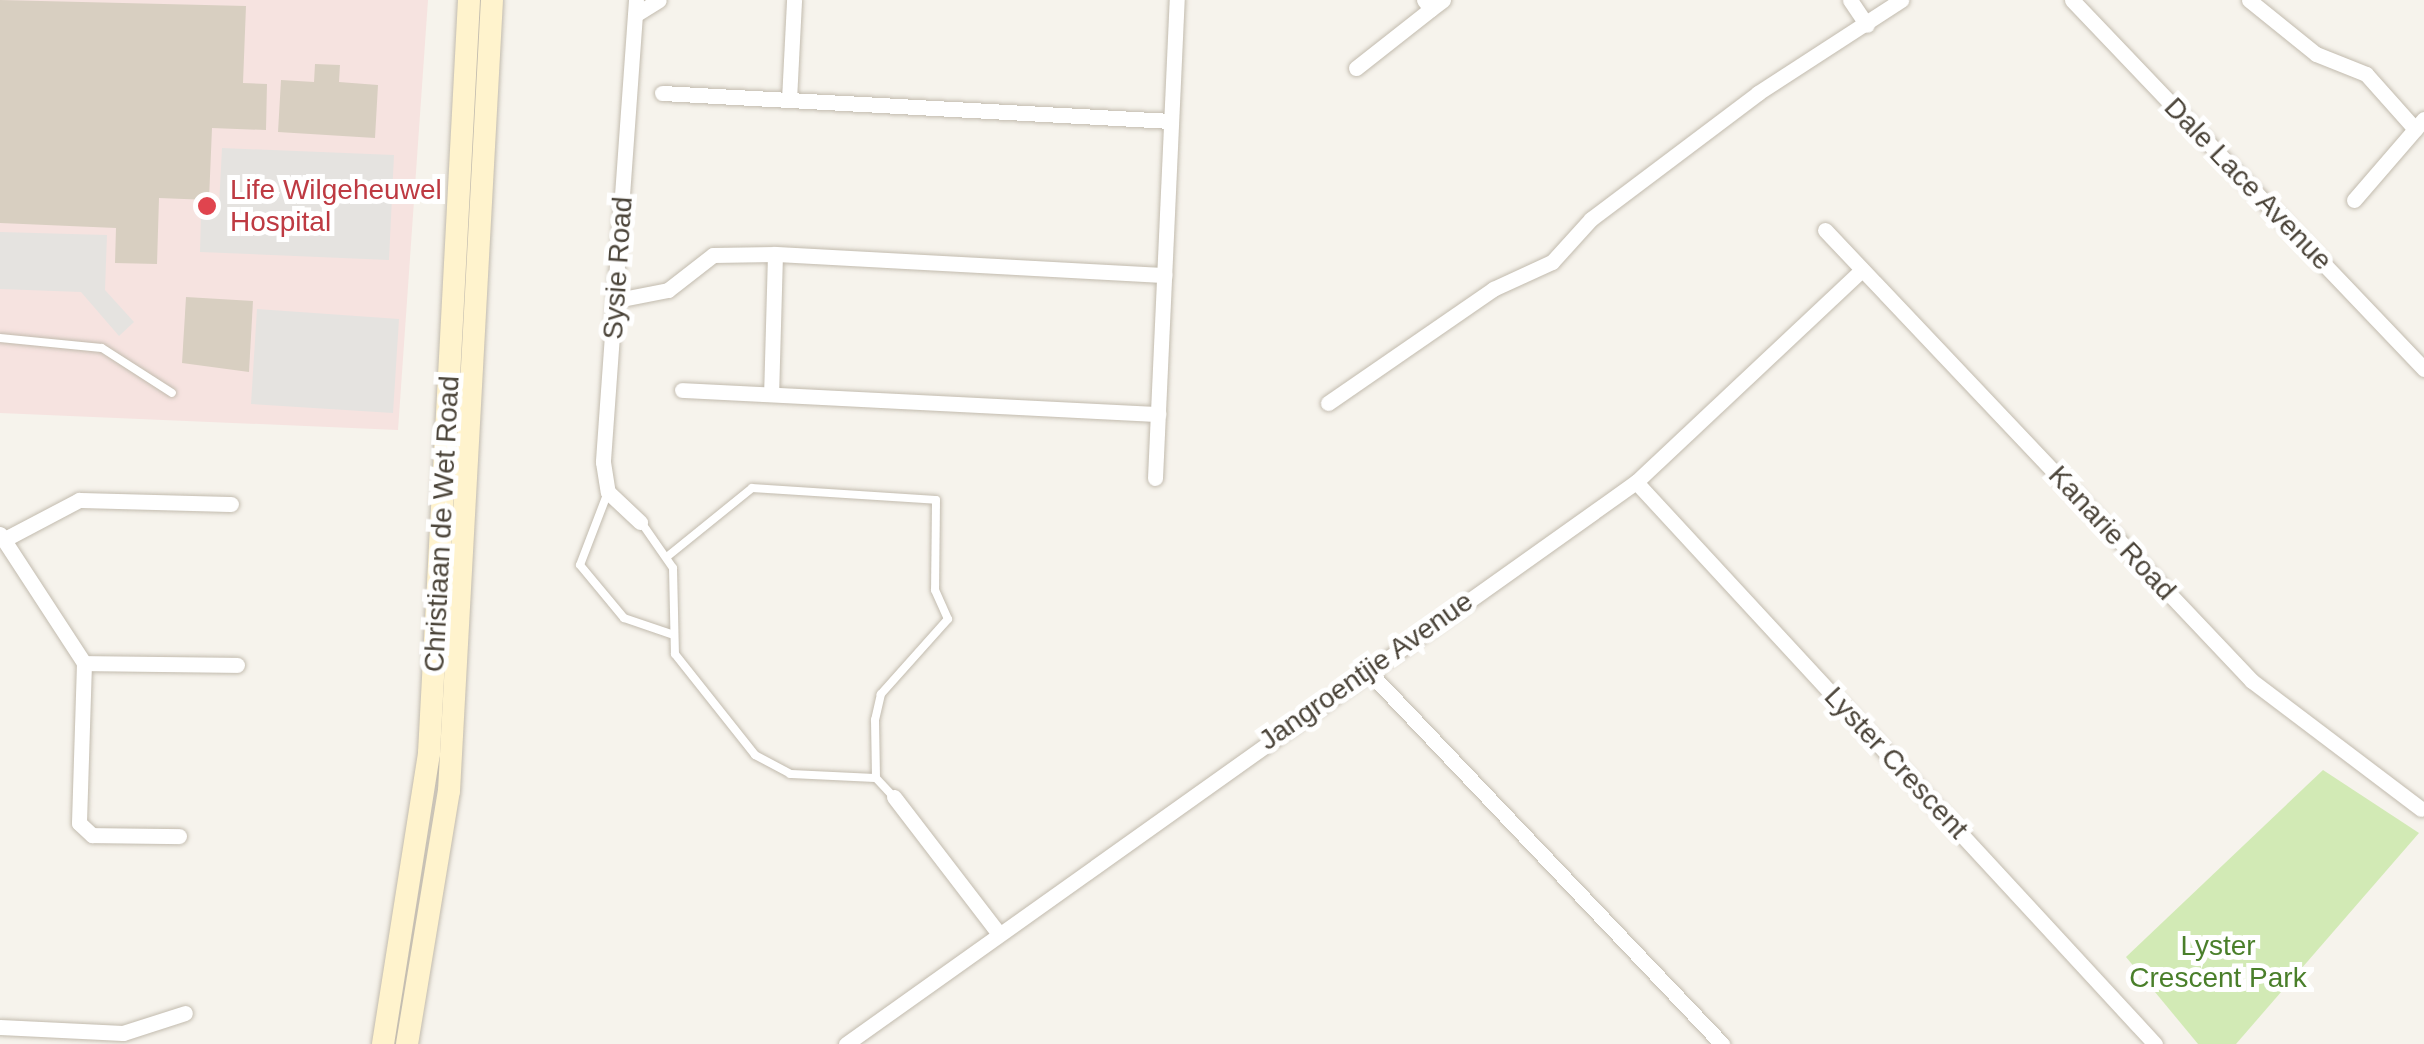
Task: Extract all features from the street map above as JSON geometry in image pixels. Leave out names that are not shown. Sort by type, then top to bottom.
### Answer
[{"type":"main road","name":"Christiaan de Wet Road","points":[[383,1044],[429,753],[469,0]]},
{"type":"main road","name":"Christiaan de Wet Road","points":[[407,1044],[451,773],[492,0]]},
{"type":"street","points":[[635,8],[659,0]]},
{"type":"street","points":[[789,100],[794,0]]},
{"type":"street","points":[[1155,478],[1177,0]]},
{"type":"street","points":[[1850,0],[1868,25]]},
{"type":"street","points":[[1328,404],[1493,289],[1552,262],[1592,219],[1758,93],[1901,0]]},
{"type":"street","points":[[2249,0],[2316,54],[2366,74],[2420,124],[2354,200]]},
{"type":"street","name":"Dale Lace Avenue","points":[[2079,2],[2424,369]]},
{"type":"street","points":[[1356,68],[1433,3]]},
{"type":"street","name":"Sysie Road","points":[[608,492],[635,8]]},
{"type":"street","points":[[662,92],[1170,121]]},
{"type":"street","name":"Kanarie Road","points":[[1825,230],[2252,681],[2421,809]]},
{"type":"street","points":[[617,300],[668,290],[713,254],[776,254],[1164,276]]},
{"type":"street","points":[[771,393],[776,254]]},
{"type":"street","name":"Jangroentjie Avenue","points":[[846,1044],[997,931],[1636,482],[1862,270]]},
{"type":"street","points":[[682,390],[1158,414]]},
{"type":"street","name":"Lyster Crescent","points":[[1636,482],[2155,1044]]},
{"type":"street","points":[[608,492],[640,522]]},
{"type":"street","points":[[179,836],[92,834],[79,822],[84,663],[2,536],[79,500],[232,504]]},
{"type":"street","points":[[84,663],[237,665]]},
{"type":"street","points":[[1367,670],[1722,1044]]},
{"type":"street","points":[[894,797],[997,931]]},
{"type":"street","points":[[0,1027],[123,1033],[185,1012]]},
{"type":"lane","points":[[0,338],[102,348],[172,393]]},
{"type":"lane","points":[[668,556],[752,488],[936,500],[935,590],[948,619],[881,694],[876,778]]},
{"type":"lane","points":[[608,492],[580,565],[624,618],[671,634]]},
{"type":"lane","points":[[640,522],[668,556],[671,634],[682,668],[769,766],[876,778],[894,797]]},
{"type":"shaded area","name":"Life Wilgeheuwel Hospital","points":[[0,0],[428,0],[398,430],[0,413]]},
{"type":"shaded area","points":[[222,148],[394,155],[389,260],[200,252],[201,215],[219,206]]},
{"type":"shaded area","points":[[0,232],[107,235],[105,290],[134,322],[119,336],[81,292],[0,289]]},
{"type":"shaded area","points":[[257,309],[399,319],[393,413],[251,404]]},
{"type":"green space","name":"Lyster Crescent Park","points":[[2323,770],[2419,833],[2236,1044],[2198,1044],[2126,957]]},
{"type":"building","points":[[0,0],[246,6],[243,83],[267,84],[266,130],[212,128],[209,200],[159,198],[157,264],[115,263],[116,228],[0,223]]},
{"type":"building","points":[[315,64],[340,65],[339,82],[378,85],[375,138],[278,132],[281,80],[314,82]]},
{"type":"building","points":[[186,297],[253,301],[249,372],[182,363]]},
{"type":"place","name":"Life Wilgeheuwel Hospital","points":[[207,206]]}]
